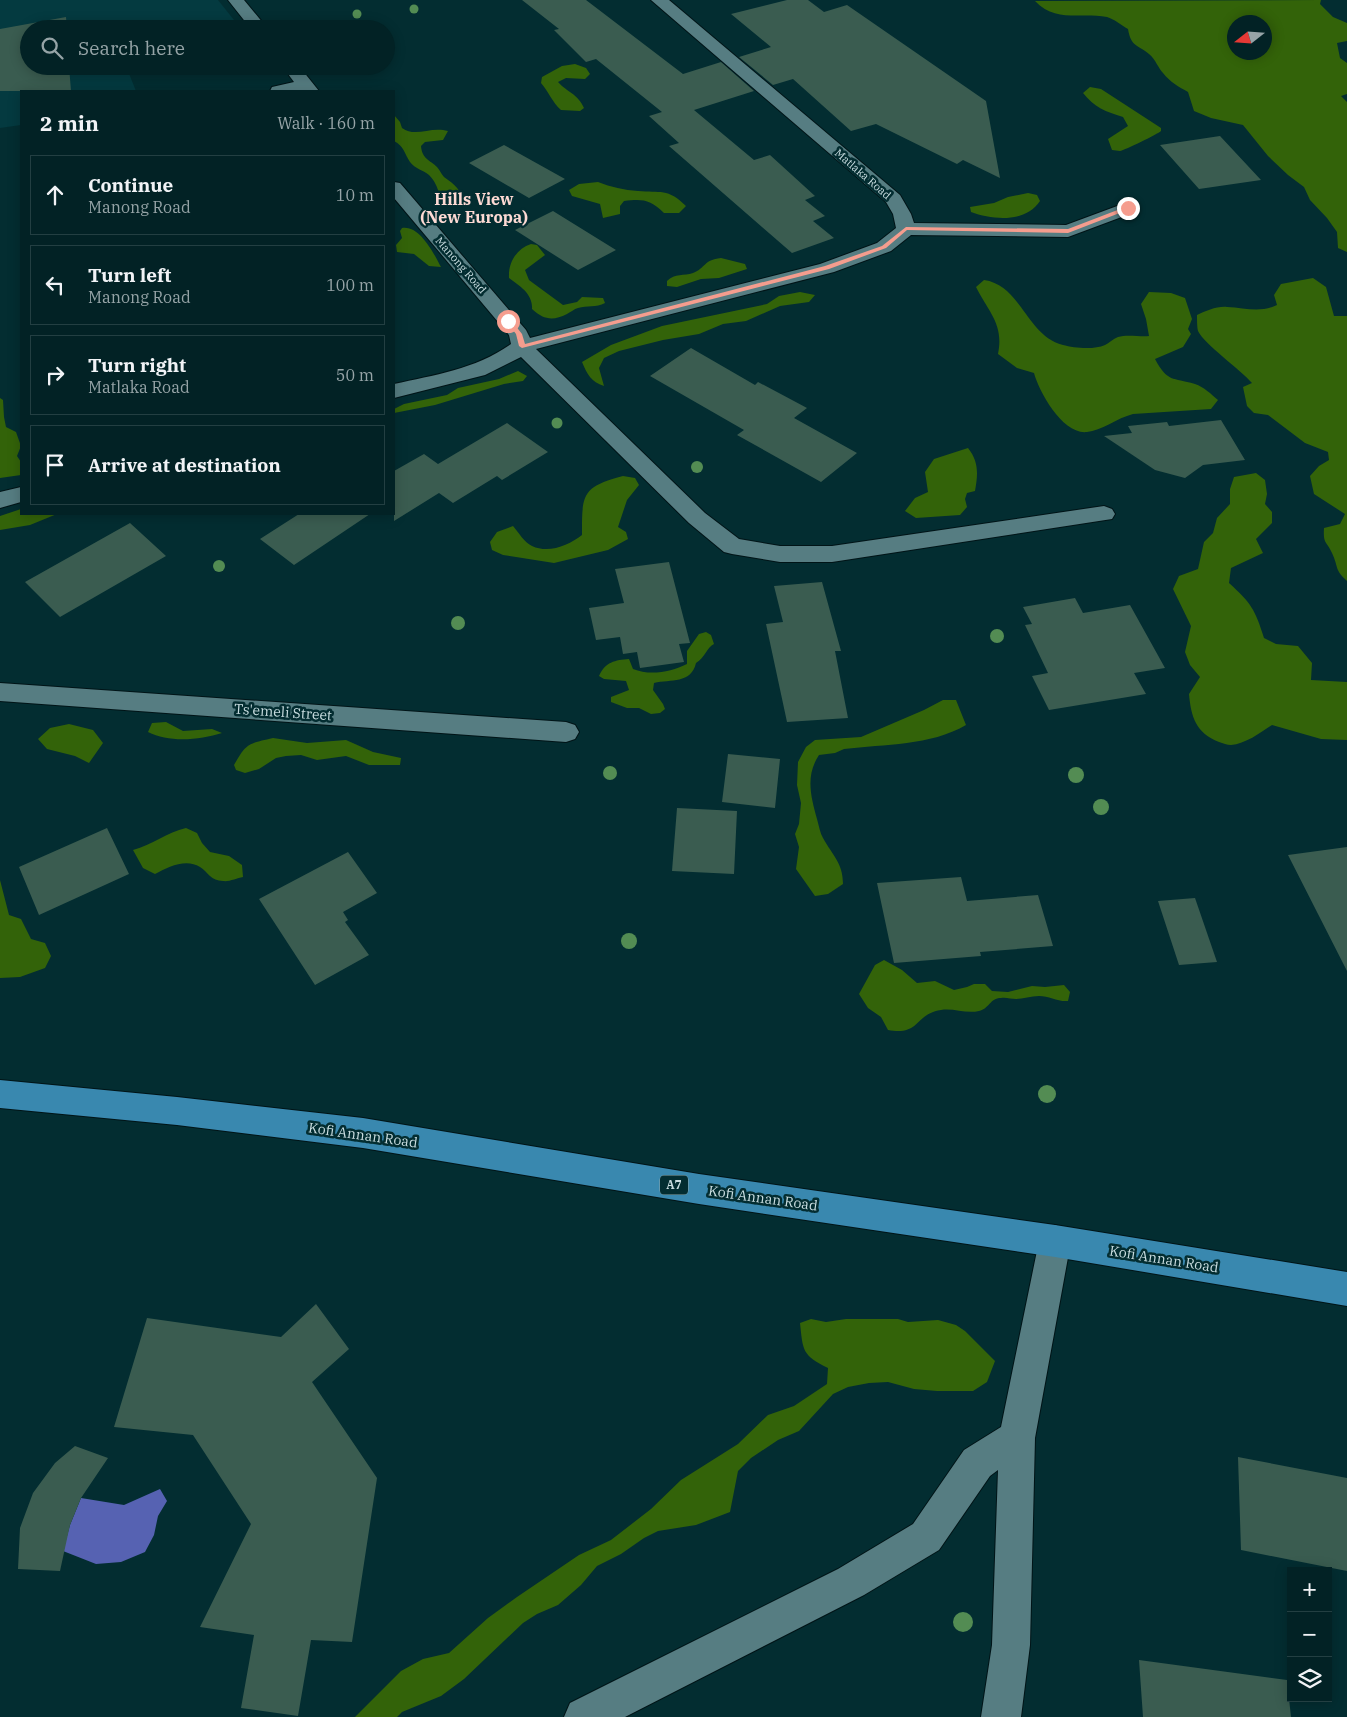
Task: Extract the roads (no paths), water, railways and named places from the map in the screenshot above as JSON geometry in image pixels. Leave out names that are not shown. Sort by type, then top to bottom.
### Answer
[{"type":"main road","name":"Kofi Annan Road","points":[[0,1094],[177,1111],[363,1133],[699,1189],[1055,1241],[1347,1289]]},
{"type":"street","points":[[236,0],[253,20]]},
{"type":"street","name":"Matlaka Road","points":[[659,0],[892,199],[902,214],[906,229]]},
{"type":"street","points":[[297,75],[308,88]]},
{"type":"street","points":[[288,90],[308,88]]},
{"type":"street","name":"Manong Road","points":[[395,188],[519,334],[522,346],[697,518],[732,546],[780,554],[832,554],[1104,514]]},
{"type":"street","points":[[395,391],[472,372],[508,358],[522,346],[827,268],[884,247],[906,229],[1068,231],[1128,208]]},
{"type":"street","points":[[0,500],[20,494]]},
{"type":"street","name":"Ts'emeli Street","points":[[0,692],[566,732]]},
{"type":"street","points":[[1001,1717],[1011,1645],[1017,1438],[1055,1241]]},
{"type":"street","points":[[584,1717],[851,1582],[926,1537],[977,1463],[1017,1438]]},
{"type":"water","points":[[160,1489],[167,1501],[158,1516],[154,1535],[145,1552],[121,1562],[96,1564],[63,1551],[70,1525],[81,1498],[124,1505]]},
{"type":"district","name":"Hills View (New Europa)","points":[[474,208]]}]
